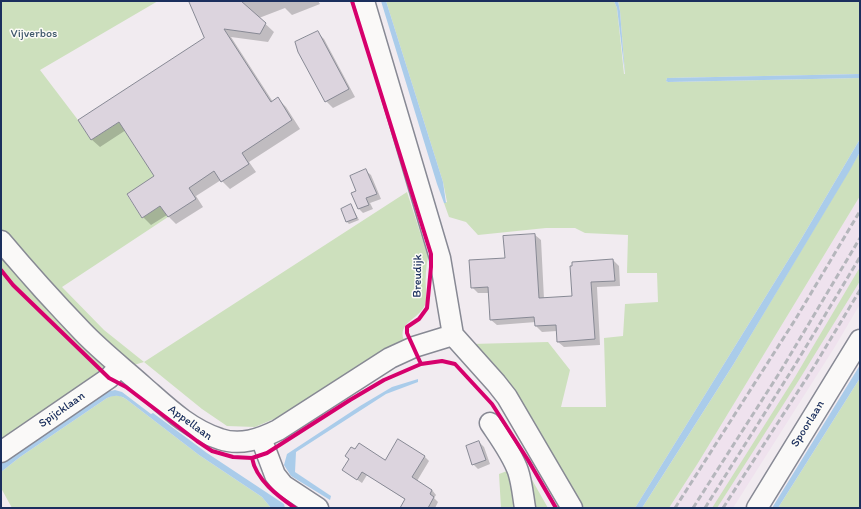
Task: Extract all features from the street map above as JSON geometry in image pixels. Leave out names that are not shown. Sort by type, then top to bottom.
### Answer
[{"type":"street","name":"Breudijk","points":[[364,1],[440,258],[453,335]]},
{"type":"street","name":"Appellaan","points":[[1,241],[48,296],[83,332],[120,366],[178,417],[198,430],[221,440],[244,442],[261,438],[278,430],[390,358],[414,347],[453,335]]},
{"type":"street","points":[[453,335],[507,397],[572,508]]},
{"type":"street","name":"Spoorlaan","points":[[757,508],[860,340]]},
{"type":"street","name":"Spijcklaan","points":[[1,452],[109,378],[120,366]]},
{"type":"street","points":[[490,423],[503,442],[518,471],[525,508]]},
{"type":"street","points":[[261,438],[275,475],[283,485],[318,508]]},
{"type":"shaded area","points":[[860,196],[860,304],[836,345],[733,508],[669,508],[698,463]]},
{"type":"green space","name":"Vijverbos","points":[[1,1],[158,1],[40,70],[78,120],[91,140],[119,122],[155,176],[127,195],[142,218],[160,206],[168,217],[62,287],[104,330],[144,362],[97,376],[1,441]]},
{"type":"green space","points":[[386,1],[614,1],[617,8],[625,74],[618,1],[860,1],[860,74],[667,78],[666,81],[668,82],[860,78],[860,139],[800,241],[635,508],[584,508],[531,416],[519,405],[494,364],[471,344],[548,342],[570,370],[561,407],[606,407],[604,338],[623,336],[625,304],[658,302],[657,273],[627,273],[628,235],[585,233],[575,228],[546,228],[478,235],[466,222],[449,217],[444,203],[447,202],[443,182]]},
{"type":"green space","points":[[860,152],[860,196],[698,463],[669,508],[642,508],[733,365]]},
{"type":"green space","points":[[407,192],[428,257],[426,273],[426,303],[422,310],[403,329],[404,340],[276,418],[255,427],[227,426],[202,409],[144,362]]},
{"type":"green space","points":[[860,267],[860,281],[717,508],[712,508],[795,377]]},
{"type":"green space","points":[[860,378],[860,508],[778,508]]},
{"type":"green space","points":[[114,395],[126,399],[199,455],[262,497],[271,508],[12,508],[1,488],[1,472],[20,457],[107,398]]},
{"type":"green space","points":[[523,464],[548,508],[529,508]]},
{"type":"green space","points":[[507,471],[516,508],[501,508],[499,474]]},
{"type":"water","points":[[381,1],[386,1],[443,182],[446,203],[444,203],[437,184]]},
{"type":"water","points":[[614,1],[618,1],[620,11],[625,75],[617,8]]},
{"type":"water","points":[[860,74],[860,78],[666,81],[667,78]]},
{"type":"water","points":[[860,139],[860,152],[850,170],[733,365],[642,508],[635,508],[800,241]]},
{"type":"water","points":[[860,365],[860,378],[778,508],[772,508]]},
{"type":"water","points":[[418,379],[418,382],[386,394],[296,452],[295,472],[331,496],[330,500],[291,476],[284,465],[287,454],[392,387]]},
{"type":"water","points":[[115,390],[122,392],[151,414],[153,413],[207,453],[284,504],[285,508],[271,508],[262,497],[199,455],[126,399],[119,396],[107,398],[20,457],[1,472],[1,461],[106,392]]},
{"type":"building","points":[[189,1],[241,1],[266,23],[260,34],[224,29],[271,102],[278,97],[292,120],[242,153],[249,164],[221,182],[214,171],[189,188],[196,199],[168,217],[160,206],[142,218],[127,194],[154,176],[119,122],[91,140],[78,120],[204,38]]},
{"type":"building","points":[[318,31],[349,89],[325,102],[298,52],[295,42]]},
{"type":"building","points":[[366,169],[377,194],[366,198],[369,205],[358,209],[351,193],[356,191],[350,176]]},
{"type":"building","points":[[351,204],[357,218],[346,222],[341,209]]},
{"type":"building","points":[[535,234],[539,298],[572,296],[570,266],[572,266],[572,262],[613,259],[615,281],[591,282],[595,339],[557,342],[556,325],[535,326],[534,317],[490,320],[488,287],[471,288],[469,260],[505,258],[503,236]]},
{"type":"building","points":[[398,439],[425,456],[412,477],[432,490],[430,494],[434,497],[428,508],[400,508],[405,499],[362,472],[357,480],[342,470],[349,459],[345,456],[351,447],[355,449],[359,443],[385,460]]},
{"type":"building","points":[[479,441],[486,460],[472,465],[466,446]]},
{"type":"railway","points":[[675,508],[795,320],[860,211]]},
{"type":"railway","points":[[693,508],[780,372],[860,238]]},
{"type":"railway","points":[[705,508],[795,365],[860,257]]},
{"type":"railway","points":[[723,508],[815,365],[860,290]]},
{"type":"cycle path","points":[[352,1],[431,254],[427,308],[419,319],[407,327],[407,333],[421,364]]},
{"type":"cycle path","points":[[1,270],[13,285],[109,378],[126,387],[212,451],[233,457],[252,458],[267,453],[384,380],[421,364],[442,361],[455,364],[492,404],[528,460],[556,508]]},
{"type":"cycle path","points":[[252,458],[258,473],[269,487],[295,508]]}]
